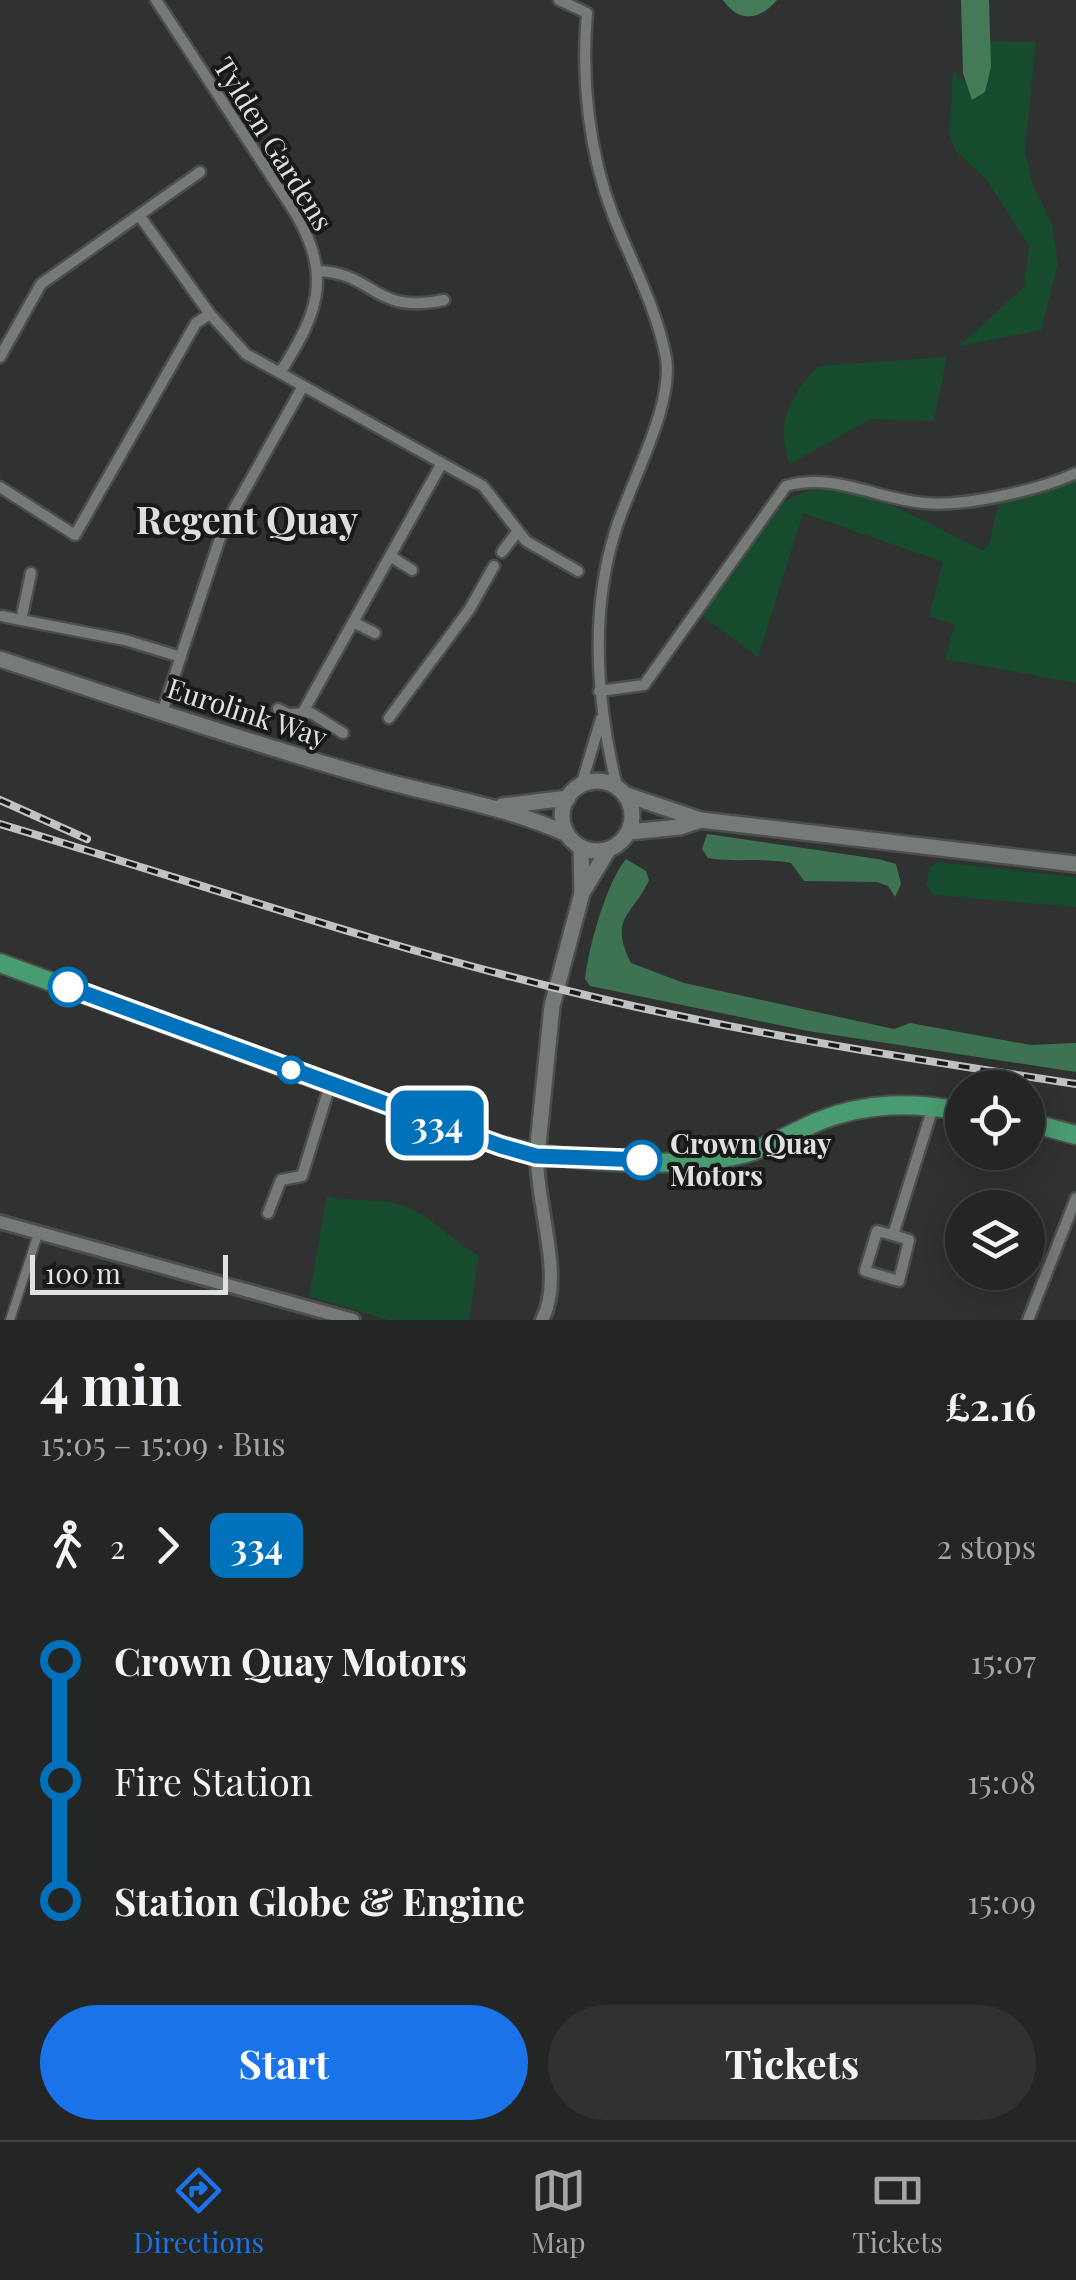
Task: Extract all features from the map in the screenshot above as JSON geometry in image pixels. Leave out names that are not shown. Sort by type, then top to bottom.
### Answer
[{"type":"main road","name":"Eurolink Way","points":[[0,659],[228,736],[534,818],[567,834]]},
{"type":"main road","points":[[608,850],[581,847],[567,834],[562,816],[568,798],[581,786],[599,782],[701,820],[1076,864]]},
{"type":"main road","points":[[620,791],[632,812],[629,832]]},
{"type":"main road","name":"Eurolink Way","points":[[482,807],[568,798]]},
{"type":"main road","points":[[582,893],[608,850],[629,832],[680,827],[701,820]]},
{"type":"main road","points":[[536,1156],[552,1006],[582,893],[581,847]]},
{"type":"main road","points":[[0,963],[330,1086],[536,1156],[690,1162],[758,1150],[822,1120],[867,1106],[945,1108]]},
{"type":"main road","points":[[1045,1127],[1076,1135]]},
{"type":"street","name":"Tylden Gardens","points":[[156,0],[307,234],[318,272],[310,322],[280,373]]},
{"type":"street","points":[[559,0],[587,13],[585,76],[596,159],[666,360],[662,398],[608,558],[600,608],[599,691],[620,791]]},
{"type":"street","points":[[0,357],[41,284],[200,172]]},
{"type":"street","points":[[139,215],[234,345],[494,495],[518,531],[537,549],[578,570]]},
{"type":"street","points":[[318,272],[343,274],[395,304],[444,300]]},
{"type":"street","points":[[0,487],[76,536],[196,323],[210,314]]},
{"type":"street","points":[[162,713],[223,529],[303,386]]},
{"type":"street","points":[[303,712],[442,463]]},
{"type":"street","points":[[599,691],[644,686],[786,486],[832,482],[928,504],[997,495],[1076,473]]},
{"type":"street","points":[[502,552],[518,531]]},
{"type":"street","points":[[390,556],[412,570]]},
{"type":"street","points":[[390,718],[469,610],[494,566]]},
{"type":"street","points":[[21,620],[32,572]]},
{"type":"street","points":[[2,616],[125,640],[181,657]]},
{"type":"street","points":[[353,622],[376,633]]},
{"type":"street","points":[[278,709],[288,714],[303,712],[343,733]]},
{"type":"street","points":[[581,786],[602,718]]},
{"type":"street","points":[[268,1212],[282,1180],[302,1176],[330,1086]]},
{"type":"street","points":[[893,1235],[934,1106]]},
{"type":"street","points":[[536,1156],[538,1202],[553,1281],[542,1320]]},
{"type":"street","points":[[1028,1320],[1076,1199]]},
{"type":"street","points":[[0,1222],[318,1314],[353,1320]]},
{"type":"street","points":[[877,1230],[893,1235],[908,1240],[900,1281],[865,1270],[877,1230]]},
{"type":"street","points":[[10,1320],[40,1232]]},
{"type":"shaded area","points":[[723,0],[777,0],[763,12],[742,16]]},
{"type":"shaded area","points":[[961,0],[989,0],[988,41],[1036,42],[1025,151],[1032,183],[1052,224],[1058,263],[1041,330],[959,346],[1024,287],[1029,246],[987,180],[955,150],[949,135],[953,70],[966,82]]},
{"type":"shaded area","points":[[961,0],[989,0],[991,67],[985,92],[972,100],[963,73]]},
{"type":"shaded area","points":[[947,357],[934,421],[871,419],[790,464],[784,436],[788,410],[800,387],[819,366]]},
{"type":"shaded area","points":[[1076,481],[1076,683],[945,659],[955,624],[929,617],[943,562],[803,513],[758,657],[700,614],[775,511],[796,495],[821,490],[878,500],[983,550],[989,545],[999,501]]},
{"type":"shaded area","points":[[707,834],[878,859],[896,864],[901,884],[895,897],[888,886],[877,882],[804,881],[791,863],[708,858],[702,849]]},
{"type":"shaded area","points":[[626,859],[646,871],[649,880],[622,926],[631,963],[684,983],[894,1029],[910,1023],[1031,1045],[1076,1043],[1076,1072],[808,1031],[590,986],[585,979],[594,934],[605,899]]},
{"type":"shaded area","points":[[937,862],[1076,877],[1076,907],[933,895],[926,884],[930,867]]},
{"type":"shaded area","points":[[327,1196],[398,1204],[420,1213],[478,1255],[480,1248],[469,1320],[388,1320],[309,1296]]},
{"type":"railway","points":[[0,800],[87,839]]},
{"type":"railway","points":[[0,824],[354,933],[568,991],[758,1032],[1076,1084]]},
{"type":"bus line","name":"334","points":[[68,987],[501,1146],[536,1156],[642,1160]]},
{"type":"place","name":"Crown Quay Motors","points":[[642,1160]]},
{"type":"district","name":"Regent Quay","points":[[247,521]]}]
